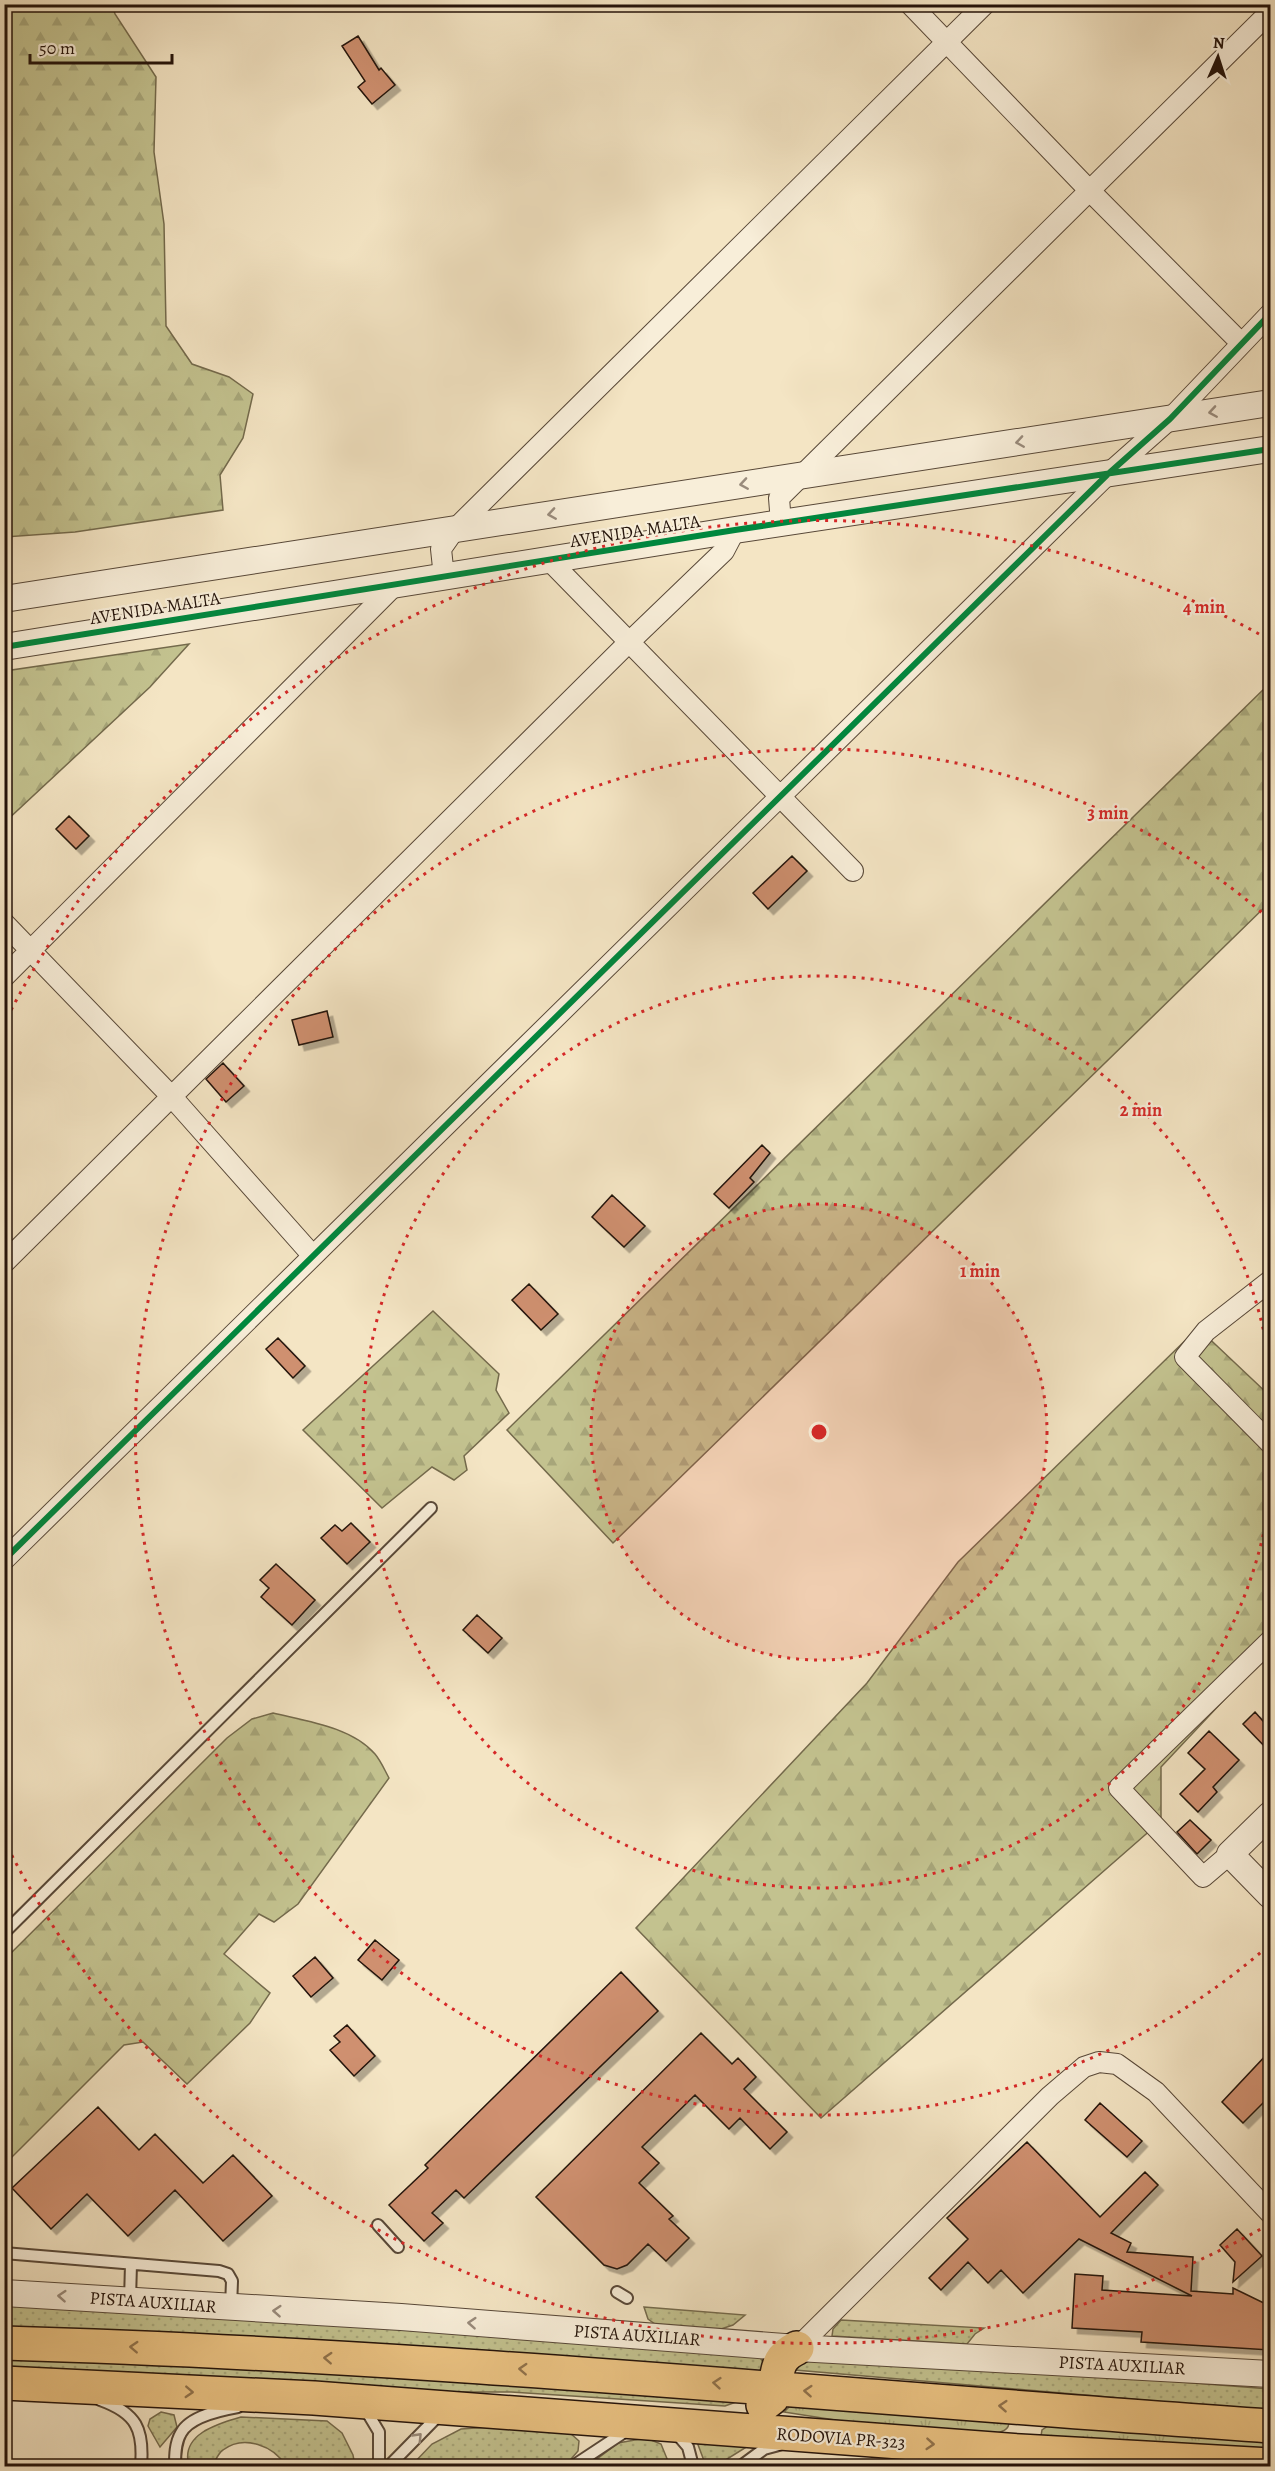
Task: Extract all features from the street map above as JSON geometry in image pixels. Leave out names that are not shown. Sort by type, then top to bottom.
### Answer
[{"type":"highway","points":[[4,2343],[124,2346],[565,2372],[778,2362],[1225,2422],[1270,2426]]},
{"type":"highway","points":[[4,2383],[447,2407],[724,2413],[744,2412],[772,2398],[778,2362]]},
{"type":"highway","name":"RODOVIA PR-323","points":[[447,2407],[839,2438],[1021,2459],[1270,2465]]},
{"type":"highway","points":[[1021,2459],[1022,2431],[1029,2421],[1037,2418],[1225,2422]]},
{"type":"street","points":[[910,4],[1089,190],[1241,343]]},
{"type":"street","points":[[444,577],[441,549],[455,529],[985,4]]},
{"type":"street","points":[[781,523],[779,498],[1270,12]]},
{"type":"street","points":[[4,1560],[1108,474],[1170,418],[1270,314]]},
{"type":"street","name":"AVENIDA MALTA","points":[[4,598],[1270,403]]},
{"type":"street","name":"AVENIDA MALTA","points":[[4,647],[735,530],[1270,449]]},
{"type":"street","points":[[4,1263],[628,643],[724,551],[735,530]]},
{"type":"street","points":[[549,560],[853,871]]},
{"type":"street","points":[[4,976],[32,951],[396,584]]},
{"type":"street","points":[[4,923],[172,1097],[313,1256]]},
{"type":"street","points":[[1270,1281],[1206,1331],[1185,1357],[1270,1443]]},
{"type":"street","points":[[1270,1641],[1119,1788],[1203,1876],[1230,1854],[1270,1815]]},
{"type":"street","points":[[1230,1854],[1270,1895]]},
{"type":"street","points":[[778,2362],[1050,2096],[1084,2067],[1100,2062],[1118,2064],[1156,2092],[1270,2213]]},
{"type":"street","name":"PISTA AUXILIAR","points":[[4,2293],[401,2317],[778,2362],[1270,2374]]},
{"type":"lane","points":[[4,1933],[431,1508]]},
{"type":"lane","points":[[378,2225],[398,2247]]},
{"type":"lane","points":[[4,2253],[219,2271],[228,2274],[232,2281],[231,2307]]},
{"type":"lane","points":[[130,2301],[131,2264]]},
{"type":"lane","points":[[617,2292],[627,2298]]},
{"type":"lane","points":[[54,2386],[108,2403],[126,2414],[140,2429],[143,2441],[141,2466]]},
{"type":"lane","points":[[175,2466],[177,2441],[182,2430],[194,2421],[236,2407],[314,2398]]},
{"type":"lane","points":[[361,2402],[379,2432],[379,2466]]},
{"type":"lane","points":[[389,2466],[447,2407]]},
{"type":"lane","points":[[557,2416],[582,2424],[592,2430]]},
{"type":"lane","points":[[573,2466],[630,2429],[654,2424],[677,2433],[688,2447],[693,2466]]},
{"type":"lane","points":[[741,2466],[764,2449],[793,2440],[839,2438]]},
{"type":"lane","points":[[591,2453],[595,2442]]},
{"type":"green space","points":[[5,4],[112,5],[115,14],[156,77],[154,152],[164,224],[166,326],[192,364],[229,377],[253,394],[243,438],[220,475],[223,510],[75,532],[5,537]]},
{"type":"green space","points":[[189,644],[150,687],[5,822],[5,671]]},
{"type":"green space","points":[[1270,683],[1270,902],[613,1543],[507,1430]]},
{"type":"green space","points":[[433,1311],[499,1374],[496,1390],[509,1413],[464,1456],[467,1470],[454,1480],[432,1467],[382,1508],[303,1430]]},
{"type":"green space","points":[[1198,1328],[1270,1396],[1270,1651],[1161,1767],[1161,1821],[821,2118],[636,1928],[867,1683],[958,1562]]},
{"type":"green space","points":[[273,1713],[328,1726],[354,1737],[375,1754],[389,1778],[298,1904],[274,1922],[259,1914],[224,1954],[270,1993],[250,2023],[187,2084],[143,2042],[124,2045],[5,2164],[5,1959],[227,1738],[252,1719]]},
{"type":"green space","points":[[4,2302],[759,2356],[763,2362],[764,2374],[5,2330]]},
{"type":"green space","points":[[644,2307],[745,2315],[733,2325],[718,2330],[655,2324],[648,2319]]},
{"type":"green space","points":[[841,2320],[984,2328],[967,2344],[832,2336],[833,2329]]},
{"type":"green space","points":[[5,2350],[739,2401],[725,2406],[511,2392],[379,2392],[5,2374]]},
{"type":"green space","points":[[810,2353],[1270,2389],[1270,2411],[795,2370],[795,2360]]},
{"type":"green space","points":[[791,2405],[1009,2422],[1006,2429],[997,2433],[854,2423],[784,2412]]},
{"type":"green space","points":[[161,2412],[174,2415],[177,2427],[160,2447],[148,2426],[150,2419]]},
{"type":"green space","points":[[241,2417],[327,2421],[342,2433],[353,2455],[355,2466],[286,2466],[274,2453],[258,2444],[240,2443],[223,2450],[212,2466],[189,2466],[190,2446],[202,2432]]},
{"type":"green space","points":[[1048,2426],[1270,2438],[1270,2453],[1041,2436],[1042,2430]]},
{"type":"green space","points":[[490,2427],[570,2433],[579,2441],[578,2451],[565,2466],[411,2466],[432,2444],[461,2429]]},
{"type":"green space","points":[[646,2438],[661,2444],[670,2466],[588,2466],[618,2443]]},
{"type":"green space","points":[[697,2442],[748,2446],[716,2466],[706,2466]]},
{"type":"building","points":[[358,36],[379,70],[381,68],[395,85],[372,104],[358,87],[365,81],[342,46]]},
{"type":"building","points":[[69,816],[89,836],[76,849],[56,829]]},
{"type":"building","points":[[792,856],[807,871],[768,909],[753,893]]},
{"type":"building","points":[[327,1011],[333,1037],[299,1045],[292,1020]]},
{"type":"building","points":[[223,1063],[244,1086],[226,1102],[206,1079]]},
{"type":"building","points":[[762,1145],[770,1153],[750,1178],[754,1182],[729,1208],[714,1194]]},
{"type":"building","points":[[612,1195],[645,1226],[624,1247],[592,1217]]},
{"type":"building","points":[[529,1284],[558,1314],[541,1330],[512,1300]]},
{"type":"building","points":[[278,1338],[305,1366],[293,1378],[266,1349]]},
{"type":"building","points":[[351,1523],[370,1542],[347,1564],[321,1538],[335,1525],[342,1531]]},
{"type":"building","points":[[276,1564],[315,1600],[292,1625],[261,1597],[269,1588],[260,1580]]},
{"type":"building","points":[[477,1615],[502,1638],[488,1653],[463,1630]]},
{"type":"building","points":[[1255,1712],[1270,1729],[1270,1752],[1243,1724]]},
{"type":"building","points":[[1209,1731],[1239,1760],[1213,1787],[1217,1792],[1198,1812],[1180,1794],[1205,1769],[1188,1753]]},
{"type":"building","points":[[1190,1820],[1211,1840],[1197,1854],[1177,1832]]},
{"type":"building","points":[[375,1940],[399,1960],[382,1980],[358,1960]]},
{"type":"building","points":[[315,1957],[333,1978],[311,1997],[293,1976]]},
{"type":"building","points":[[621,1972],[658,2011],[464,2198],[456,2190],[432,2213],[443,2223],[424,2241],[389,2205],[428,2168],[425,2165]]},
{"type":"building","points":[[347,2025],[375,2056],[354,2076],[330,2050],[340,2042],[334,2036]]},
{"type":"building","points":[[701,2033],[732,2064],[738,2058],[756,2077],[744,2089],[787,2132],[770,2149],[740,2118],[729,2129],[695,2095],[642,2147],[659,2163],[639,2183],[673,2216],[669,2219],[689,2238],[666,2261],[648,2244],[627,2265],[617,2269],[604,2265],[536,2197]]},
{"type":"building","points":[[1270,2051],[1270,2096],[1243,2123],[1222,2102]]},
{"type":"building","points":[[1100,2103],[1142,2141],[1127,2157],[1085,2120]]},
{"type":"building","points":[[98,2107],[139,2150],[155,2134],[203,2183],[233,2155],[272,2196],[223,2241],[175,2190],[128,2236],[87,2194],[51,2229],[12,2188]]},
{"type":"building","points":[[1027,2142],[1100,2217],[1145,2172],[1158,2185],[1111,2233],[1131,2243],[1127,2252],[1193,2257],[1191,2291],[1233,2294],[1233,2288],[1270,2306],[1270,2350],[1141,2342],[1142,2332],[1072,2328],[1075,2274],[1103,2276],[1102,2290],[1192,2296],[1079,2239],[1023,2293],[1001,2270],[988,2283],[968,2262],[941,2290],[929,2278],[968,2239],[947,2218]]},
{"type":"building","points":[[1237,2229],[1262,2256],[1233,2282],[1235,2262],[1220,2245]]},
{"type":"cycle path","points":[[4,1560],[1108,474],[1170,419],[1270,314]]},
{"type":"cycle path","points":[[4,647],[735,530],[1270,449]]}]
